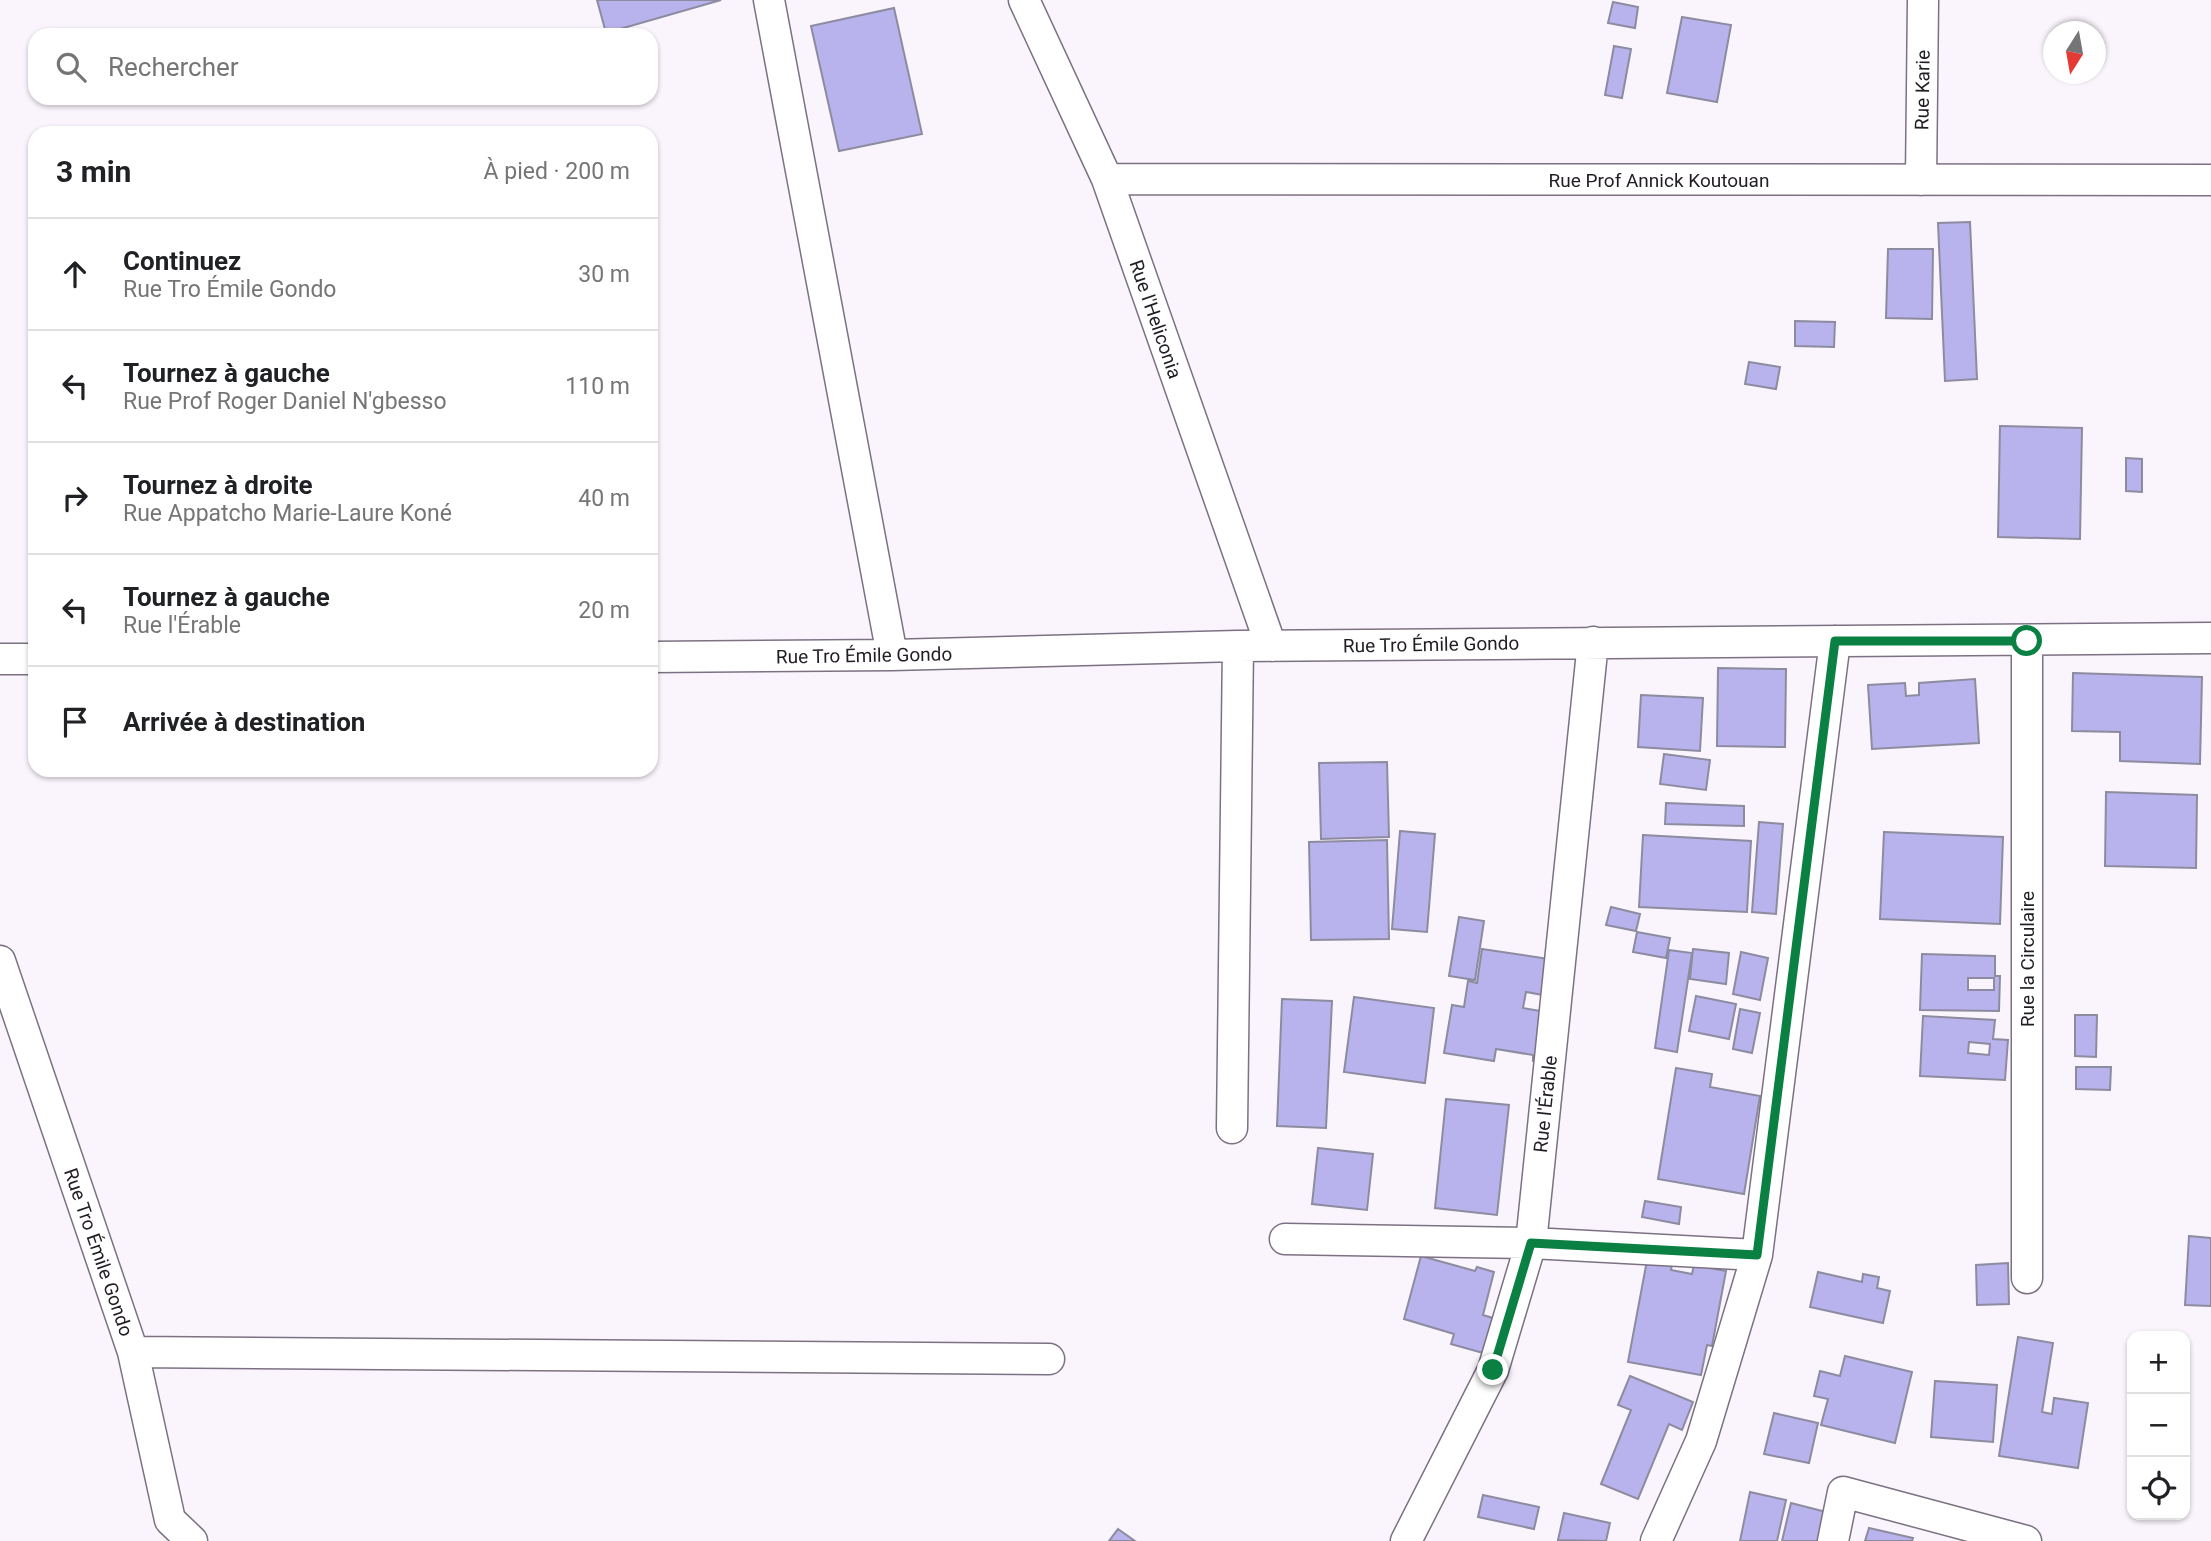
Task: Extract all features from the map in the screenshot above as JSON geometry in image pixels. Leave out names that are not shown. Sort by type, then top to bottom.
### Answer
[{"type":"street","points":[[769,0],[892,656]]},
{"type":"street","name":"Rue l'Heliconia","points":[[1024,0],[1107,179],[1271,646]]},
{"type":"street","name":"Rue Karie","points":[[1922,180],[1923,0]]},
{"type":"street","name":"Rue Prof Annick Koutouan","points":[[1107,179],[2211,180]]},
{"type":"street","name":"Rue Tro Émile Gondo","points":[[658,657],[892,656],[1238,646],[2211,638]]},
{"type":"street","points":[[1656,1541],[1701,1441],[1757,1255],[1835,641]]},
{"type":"street","name":"Rue la Circulaire","points":[[2027,641],[2027,1278]]},
{"type":"street","name":"Rue l'Érable","points":[[1406,1541],[1493,1370],[1531,1243],[1593,642]]},
{"type":"street","points":[[1232,1128],[1238,646]]},
{"type":"street","points":[[0,659],[28,659]]},
{"type":"street","name":"Rue Tro Émile Gondo","points":[[0,961],[133,1352],[170,1520],[192,1541]]},
{"type":"street","points":[[1285,1239],[1531,1243],[1757,1255]]},
{"type":"street","points":[[133,1352],[1049,1359]]},
{"type":"street","points":[[1833,1541],[1843,1492],[2026,1541]]},
{"type":"building","points":[[597,0],[721,0],[623,28],[605,28]]},
{"type":"building","points":[[1613,2],[1638,7],[1635,28],[1608,23]]},
{"type":"building","points":[[894,8],[922,134],[839,151],[811,26]]},
{"type":"building","points":[[1682,17],[1731,25],[1717,102],[1667,93]]},
{"type":"building","points":[[1614,46],[1631,49],[1622,98],[1605,95]]},
{"type":"building","points":[[1970,222],[1977,379],[1945,381],[1938,223]]},
{"type":"building","points":[[1888,249],[1933,249],[1932,319],[1886,318]]},
{"type":"building","points":[[1795,321],[1835,322],[1834,347],[1795,346]]},
{"type":"building","points":[[1749,362],[1780,367],[1776,389],[1745,384]]},
{"type":"building","points":[[2000,426],[2082,428],[2080,539],[1998,537]]},
{"type":"building","points":[[2126,458],[2142,459],[2142,492],[2126,491]]},
{"type":"building","points":[[1718,668],[1786,669],[1785,747],[1717,746]]},
{"type":"building","points":[[2073,673],[2202,677],[2200,764],[2120,761],[2120,732],[2072,731]]},
{"type":"building","points":[[1975,679],[1979,743],[1872,749],[1868,685],[1905,683],[1906,696],[1919,695],[1919,683]]},
{"type":"building","points":[[1641,695],[1703,698],[1700,751],[1638,747]]},
{"type":"building","points":[[1664,754],[1710,760],[1706,790],[1660,784]]},
{"type":"building","points":[[1387,762],[1389,837],[1321,839],[1319,763]]},
{"type":"building","points":[[2106,792],[2197,795],[2196,868],[2105,866]]},
{"type":"building","points":[[1666,803],[1744,806],[1744,826],[1665,824]]},
{"type":"building","points":[[1759,822],[1783,824],[1776,914],[1752,912]]},
{"type":"building","points":[[1400,831],[1435,834],[1427,932],[1392,929]]},
{"type":"building","points":[[1884,832],[2003,837],[2000,924],[1880,919]]},
{"type":"building","points":[[1643,835],[1751,841],[1747,912],[1639,907]]},
{"type":"building","points":[[1387,840],[1389,939],[1311,940],[1309,842]]},
{"type":"building","points":[[1611,907],[1640,914],[1636,931],[1606,925]]},
{"type":"building","points":[[1459,917],[1484,921],[1475,980],[1449,976]]},
{"type":"building","points":[[1637,932],[1670,938],[1666,958],[1633,952]]},
{"type":"building","points":[[1482,949],[1549,959],[1543,995],[1526,992],[1523,1008],[1541,1011],[1542,1063],[1533,1061],[1533,1055],[1496,1049],[1494,1061],[1444,1053],[1452,1005],[1464,1007],[1468,981],[1477,983]]},
{"type":"building","points":[[1693,949],[1729,953],[1726,984],[1690,979]]},
{"type":"building","points":[[1669,950],[1692,953],[1677,1052],[1655,1048]]},
{"type":"building","points":[[1741,952],[1768,958],[1760,1000],[1733,994]]},
{"type":"building","points":[[1922,954],[1995,956],[1995,976],[2000,976],[1999,1011],[1920,1010]],"holes":[[[1968,978],[1994,978],[1994,990],[1968,990]]]},
{"type":"building","points":[[1696,996],[1736,1004],[1729,1039],[1689,1031]]},
{"type":"building","points":[[1354,997],[1434,1008],[1425,1083],[1344,1072]]},
{"type":"building","points":[[1282,999],[1332,1001],[1326,1128],[1277,1126]]},
{"type":"building","points":[[1740,1009],[1760,1013],[1752,1053],[1733,1049]]},
{"type":"building","points":[[2075,1015],[2097,1015],[2096,1057],[2075,1056]]},
{"type":"building","points":[[1923,1016],[1995,1020],[1993,1039],[2008,1040],[2005,1080],[1920,1076]],"holes":[[[1969,1042],[1990,1044],[1989,1055],[1968,1053]]]},
{"type":"building","points":[[2076,1067],[2111,1067],[2110,1090],[2076,1089]]},
{"type":"building","points":[[1676,1068],[1712,1074],[1710,1087],[1760,1096],[1744,1194],[1658,1179]]},
{"type":"building","points":[[1446,1099],[1509,1105],[1497,1215],[1435,1208]]},
{"type":"building","points":[[1318,1148],[1373,1154],[1367,1210],[1312,1204]]},
{"type":"building","points":[[1645,1201],[1681,1207],[1679,1224],[1642,1217]]},
{"type":"building","points":[[2189,1236],[2211,1238],[2211,1306],[2185,1305]]},
{"type":"building","points":[[1648,1255],[1673,1260],[1671,1270],[1692,1274],[1694,1265],[1726,1271],[1712,1346],[1707,1345],[1701,1375],[1628,1362]]},
{"type":"building","points":[[1421,1256],[1475,1271],[1477,1267],[1494,1272],[1483,1315],[1493,1318],[1483,1353],[1451,1344],[1454,1334],[1404,1319]]},
{"type":"building","points":[[2008,1263],[2009,1304],[1977,1305],[1976,1265]]},
{"type":"building","points":[[1818,1272],[1862,1282],[1863,1274],[1879,1277],[1877,1288],[1890,1291],[1883,1323],[1810,1307]]},
{"type":"building","points":[[2018,1337],[2053,1343],[2042,1412],[2052,1414],[2054,1398],[2088,1403],[2078,1468],[1999,1456]]},
{"type":"building","points":[[1845,1356],[1912,1372],[1895,1443],[1821,1425],[1828,1399],[1814,1396],[1820,1371],[1840,1376]]},
{"type":"building","points":[[1630,1376],[1693,1402],[1682,1430],[1669,1424],[1638,1499],[1601,1484],[1631,1410],[1618,1405]]},
{"type":"building","points":[[1935,1381],[1997,1385],[1993,1442],[1931,1437]]},
{"type":"building","points":[[1774,1413],[1818,1423],[1809,1463],[1764,1454]]},
{"type":"building","points":[[1750,1492],[1786,1500],[1777,1541],[1740,1541]]},
{"type":"building","points":[[1483,1495],[1539,1507],[1534,1529],[1478,1517]]},
{"type":"building","points":[[1791,1503],[1830,1513],[1823,1541],[1782,1541]]},
{"type":"building","points":[[1564,1513],[1610,1523],[1606,1541],[1558,1540]]},
{"type":"building","points":[[1869,1528],[1913,1538],[1912,1541],[1865,1541]]},
{"type":"building","points":[[1118,1529],[1135,1541],[1109,1541]]},
{"type":"route","points":[[1493,1370],[1531,1243],[1757,1255],[1835,641],[2027,641]]}]
